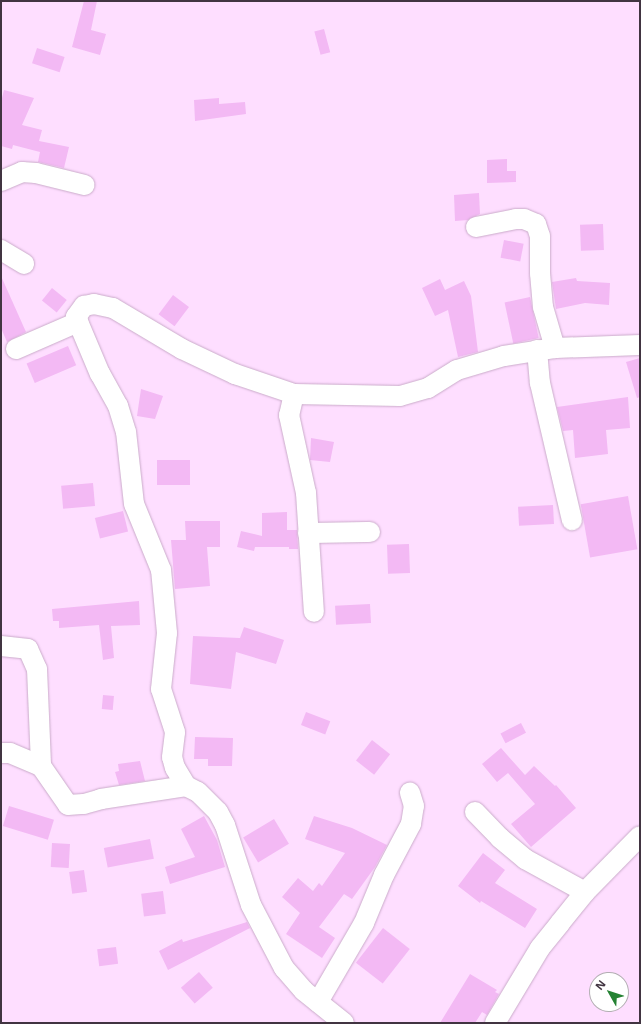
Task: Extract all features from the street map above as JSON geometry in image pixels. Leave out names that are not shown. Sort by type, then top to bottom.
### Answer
[{"type":"street","points":[[1,182],[22,172],[36,172],[85,185]]},
{"type":"street","points":[[476,227],[516,219],[531,221],[536,224],[540,236],[540,273],[546,349],[540,383],[572,520]]},
{"type":"street","points":[[1,250],[24,264]]},
{"type":"street","points":[[344,1023],[304,991],[284,968],[267,941],[252,906],[221,818],[198,792],[186,786],[175,768],[172,757],[175,732],[161,689],[167,633],[161,570],[134,504],[126,432],[118,406],[100,374],[76,317],[87,304],[105,305],[182,349],[235,374],[294,394],[400,396],[428,388],[457,370],[504,356],[546,349],[640,345]]},
{"type":"street","points":[[16,349],[78,322]]},
{"type":"street","points":[[294,394],[289,415],[306,493],[314,612]]},
{"type":"street","points":[[308,533],[370,532]]},
{"type":"street","points":[[1,646],[28,649],[38,669],[41,766]]},
{"type":"street","points":[[1,753],[10,753],[41,766],[68,805],[84,804],[101,799],[186,786]]},
{"type":"street","points":[[318,1002],[364,923],[384,875],[411,824],[414,806],[410,793]]},
{"type":"street","points":[[474,812],[500,838],[525,859],[585,892]]},
{"type":"street","points":[[495,1023],[540,948],[585,892],[640,836]]},
{"type":"building","points":[[84,1],[97,1],[91,30],[106,34],[100,55],[72,47]]},
{"type":"building","points":[[324,29],[330,52],[321,55],[314,32]]},
{"type":"building","points":[[37,48],[65,57],[60,72],[32,63]]},
{"type":"building","points":[[4,90],[34,98],[22,125],[42,130],[39,141],[69,147],[64,168],[38,162],[40,152],[13,145],[12,149],[1,146],[1,102]]},
{"type":"building","points":[[219,98],[219,104],[245,102],[246,114],[195,121],[194,100]]},
{"type":"building","points":[[507,159],[507,171],[516,171],[516,182],[487,183],[487,160]]},
{"type":"building","points":[[479,193],[480,214],[468,220],[455,221],[454,195]]},
{"type":"building","points":[[603,224],[604,250],[581,251],[580,225]]},
{"type":"building","points":[[504,240],[524,244],[520,261],[501,258]]},
{"type":"building","points":[[1,276],[26,332],[7,342],[1,328]]},
{"type":"building","points":[[576,278],[577,281],[610,283],[609,305],[585,303],[556,309],[552,282]]},
{"type":"building","points":[[440,279],[445,290],[464,281],[471,296],[478,352],[458,357],[448,310],[435,316],[422,288]]},
{"type":"building","points":[[52,288],[67,300],[57,312],[42,300]]},
{"type":"building","points":[[173,295],[189,307],[175,326],[159,314]]},
{"type":"building","points":[[530,297],[539,338],[513,343],[505,302]]},
{"type":"building","points":[[68,346],[76,365],[35,383],[27,364]]},
{"type":"building","points":[[640,358],[640,397],[637,398],[626,362]]},
{"type":"building","points":[[141,389],[163,396],[155,419],[137,416]]},
{"type":"building","points":[[628,397],[630,428],[606,430],[608,454],[575,458],[573,430],[563,431],[557,407]]},
{"type":"building","points":[[311,438],[334,442],[330,462],[310,460]]},
{"type":"building","points":[[157,460],[190,460],[190,485],[157,485]]},
{"type":"building","points":[[93,483],[95,506],[63,509],[61,486]]},
{"type":"building","points":[[628,496],[637,549],[590,558],[581,504]]},
{"type":"building","points":[[553,505],[554,524],[519,526],[518,507]]},
{"type":"building","points":[[123,511],[128,531],[100,538],[95,518]]},
{"type":"building","points":[[287,512],[287,530],[297,530],[298,549],[289,549],[289,547],[255,547],[254,551],[237,547],[241,531],[262,536],[262,513]]},
{"type":"building","points":[[185,521],[220,521],[220,547],[207,547],[210,586],[175,589],[171,540],[186,540]]},
{"type":"building","points":[[409,544],[410,573],[388,574],[387,545]]},
{"type":"building","points":[[139,601],[140,625],[111,626],[114,658],[103,660],[99,625],[59,628],[59,621],[53,621],[52,609]]},
{"type":"building","points":[[370,604],[371,623],[336,625],[335,606]]},
{"type":"building","points":[[244,627],[284,640],[276,664],[236,652],[231,689],[190,684],[193,636],[240,638]]},
{"type":"building","points":[[103,695],[114,696],[113,710],[102,709]]},
{"type":"building","points":[[306,712],[330,721],[325,734],[301,725]]},
{"type":"building","points":[[521,723],[526,733],[506,743],[501,733]]},
{"type":"building","points":[[195,737],[233,738],[232,766],[208,766],[208,759],[194,759]]},
{"type":"building","points":[[372,740],[390,754],[374,775],[356,760]]},
{"type":"building","points":[[501,748],[525,775],[534,766],[555,786],[556,785],[576,808],[531,847],[511,824],[535,804],[508,773],[497,782],[482,764]]},
{"type":"building","points":[[140,761],[145,781],[119,785],[115,772],[119,771],[118,764]]},
{"type":"building","points":[[9,806],[54,820],[48,840],[3,826]]},
{"type":"building","points":[[204,816],[217,840],[225,867],[170,884],[165,867],[195,857],[181,829]]},
{"type":"building","points":[[314,816],[352,828],[387,845],[375,867],[352,899],[344,894],[319,927],[335,938],[322,958],[286,934],[300,913],[282,897],[298,878],[313,891],[319,883],[322,886],[345,853],[305,839]]},
{"type":"building","points":[[274,819],[289,844],[258,862],[243,838]]},
{"type":"building","points":[[150,839],[154,859],[108,868],[104,848]]},
{"type":"building","points":[[52,843],[70,844],[69,868],[51,867]]},
{"type":"building","points":[[483,853],[505,870],[495,883],[537,909],[525,928],[481,901],[480,903],[458,886]]},
{"type":"building","points":[[84,870],[87,892],[72,894],[69,872]]},
{"type":"building","points":[[163,891],[166,914],[144,917],[141,894]]},
{"type":"building","points":[[247,922],[250,928],[168,970],[159,951],[182,939],[183,942]]},
{"type":"building","points":[[383,928],[410,949],[383,984],[356,963]]},
{"type":"building","points":[[116,947],[118,964],[99,966],[97,949]]},
{"type":"building","points":[[199,972],[213,988],[195,1004],[181,988]]},
{"type":"building","points":[[470,974],[497,990],[495,992],[499,994],[487,1015],[482,1012],[475,1023],[440,1023]]}]
